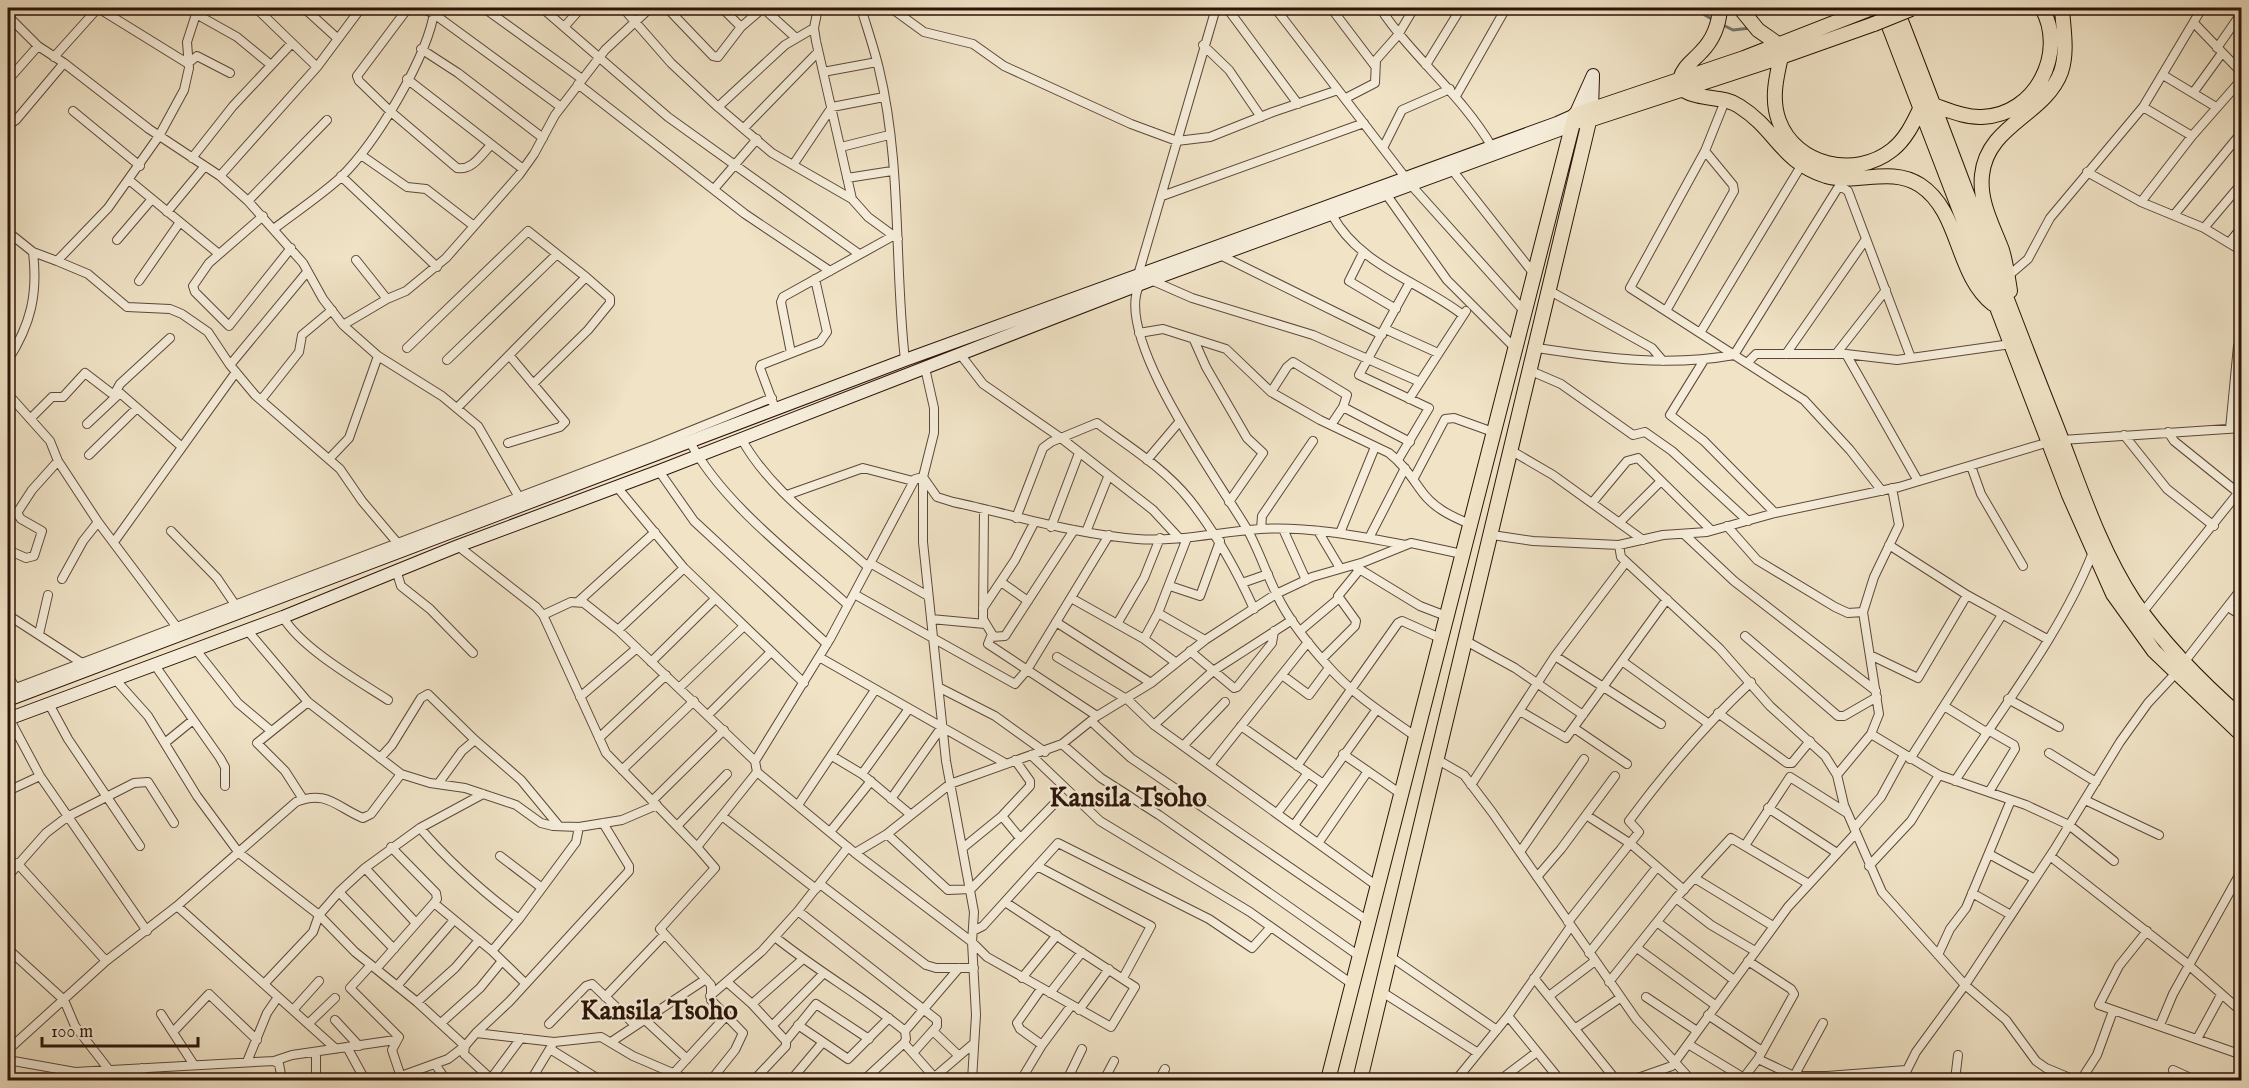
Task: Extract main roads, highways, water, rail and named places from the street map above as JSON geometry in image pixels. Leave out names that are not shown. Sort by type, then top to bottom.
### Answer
[{"type":"main road","points":[[1681,85],[1684,69],[1712,37],[1720,18],[1720,8]]},
{"type":"main road","points":[[1740,8],[1749,21],[1780,51]]},
{"type":"main road","points":[[1780,51],[1874,8],[1926,107]]},
{"type":"main road","points":[[1896,8],[1926,107],[2056,441],[2093,552],[2113,594],[2141,636],[2241,718]]},
{"type":"main road","points":[[13,693],[520,500],[690,442],[774,404],[1139,280],[1408,181],[1492,147],[1780,51],[1874,24],[1913,8]]},
{"type":"main road","points":[[1926,107],[1982,117],[2001,114],[2031,93],[2040,83],[2052,52],[2049,22],[2042,8]]},
{"type":"main road","points":[[2062,8],[2064,50],[2060,73],[2043,101],[1997,139],[1984,168],[1984,206],[2002,253],[2010,289],[2002,306],[2011,344],[2117,571],[2179,668],[2241,735]]},
{"type":"main road","points":[[1780,51],[1774,86],[1779,121],[1793,142],[1816,160],[1848,166],[1881,157],[1900,142],[1926,107]]},
{"type":"main road","points":[[1328,1080],[1574,120],[1593,75],[1591,114],[1537,348],[1360,1080]]},
{"type":"main road","points":[[1681,85],[1694,97],[1736,104],[1763,123],[1789,157],[1801,166],[1842,182],[1890,175],[1906,178],[1921,186],[1943,210],[1977,287],[2002,306]]},
{"type":"main road","points":[[8,718],[398,573],[458,546],[925,368],[1139,280],[1151,280],[1222,256],[1386,194],[1408,181],[1453,171],[1574,120]]},
{"type":"waterway","points":[[1693,8],[1715,21]]},
{"type":"waterway","points":[[1721,24],[1733,30],[1751,28]]},
{"type":"district","name":"Kansila Tsoho","points":[[1128,799]]},
{"type":"district","name":"Kansila Tsoho","points":[[659,1012]]}]
